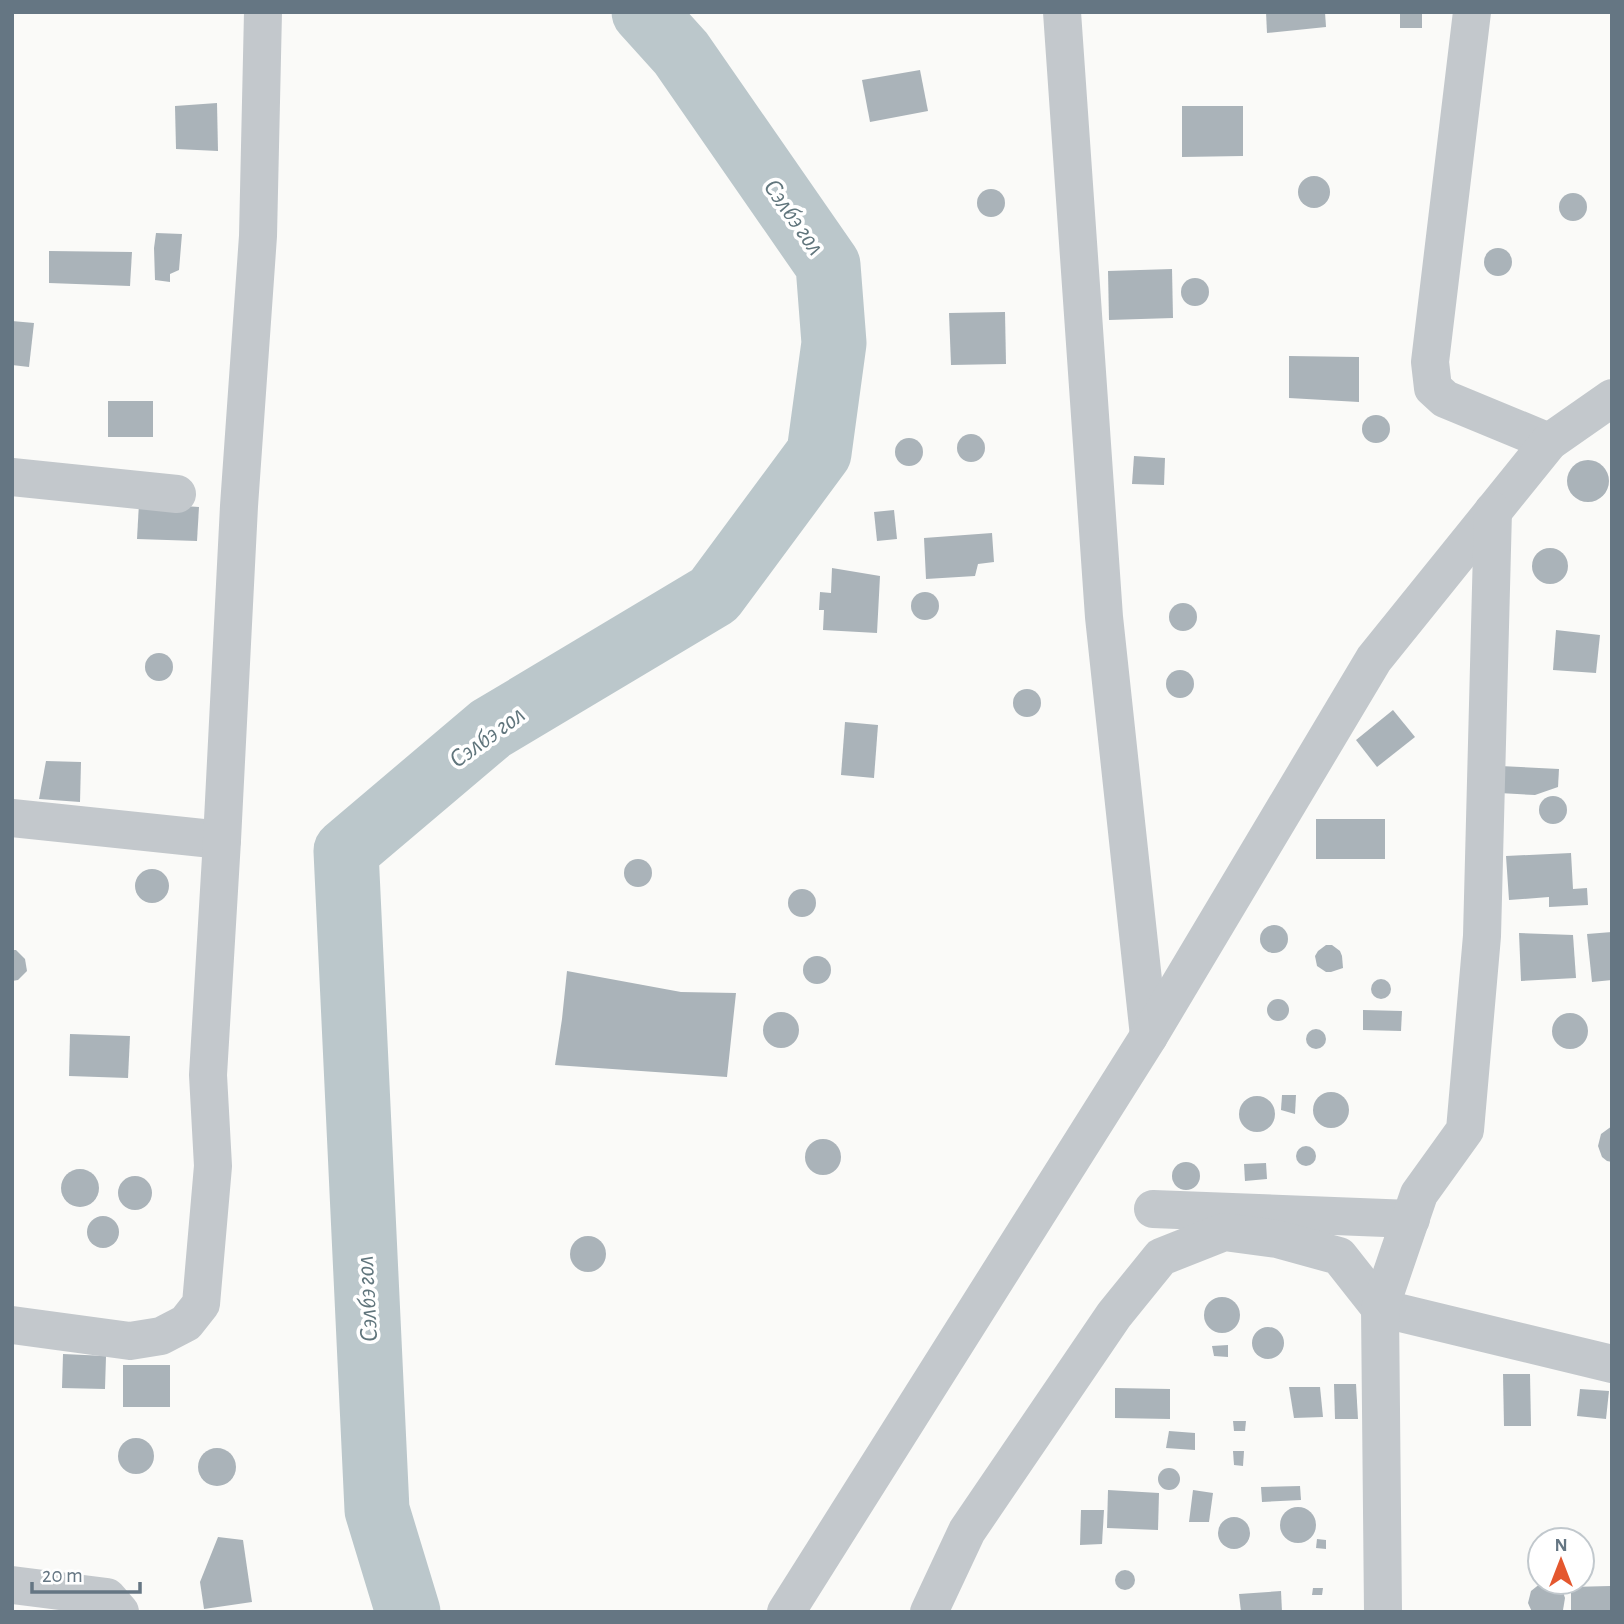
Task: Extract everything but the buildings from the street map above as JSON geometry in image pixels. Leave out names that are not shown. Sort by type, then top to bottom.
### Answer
[{"type":"street","points":[[12,1325],[130,1340],[161,1336],[186,1322],[201,1304],[213,1166],[208,1075],[239,506],[257,236],[263,12]]},
{"type":"street","points":[[1062,12],[1104,617],[1149,1036]]},
{"type":"street","points":[[1472,12],[1430,362],[1433,388],[1445,399],[1549,442]]},
{"type":"street","points":[[786,1612],[1149,1036],[1374,659],[1549,442],[1612,398]]},
{"type":"street","points":[[12,477],[177,494]]},
{"type":"street","points":[[1383,1612],[1386,1291],[1419,1194],[1465,1130],[1482,936],[1493,511]]},
{"type":"street","points":[[12,818],[222,840]]},
{"type":"street","points":[[1153,1209],[1407,1229]]},
{"type":"street","points":[[929,1612],[967,1531],[1114,1315],[1161,1257],[1224,1232],[1276,1239],[1339,1256],[1386,1291],[1612,1364]]},
{"type":"street","points":[[12,1585],[107,1597],[120,1612]]},
{"type":"waterway","name":"Сэлбэ гол","points":[[408,1612],[377,1510],[346,851],[490,729],[714,595],[819,453],[834,343],[828,265],[681,53],[644,12]]}]
